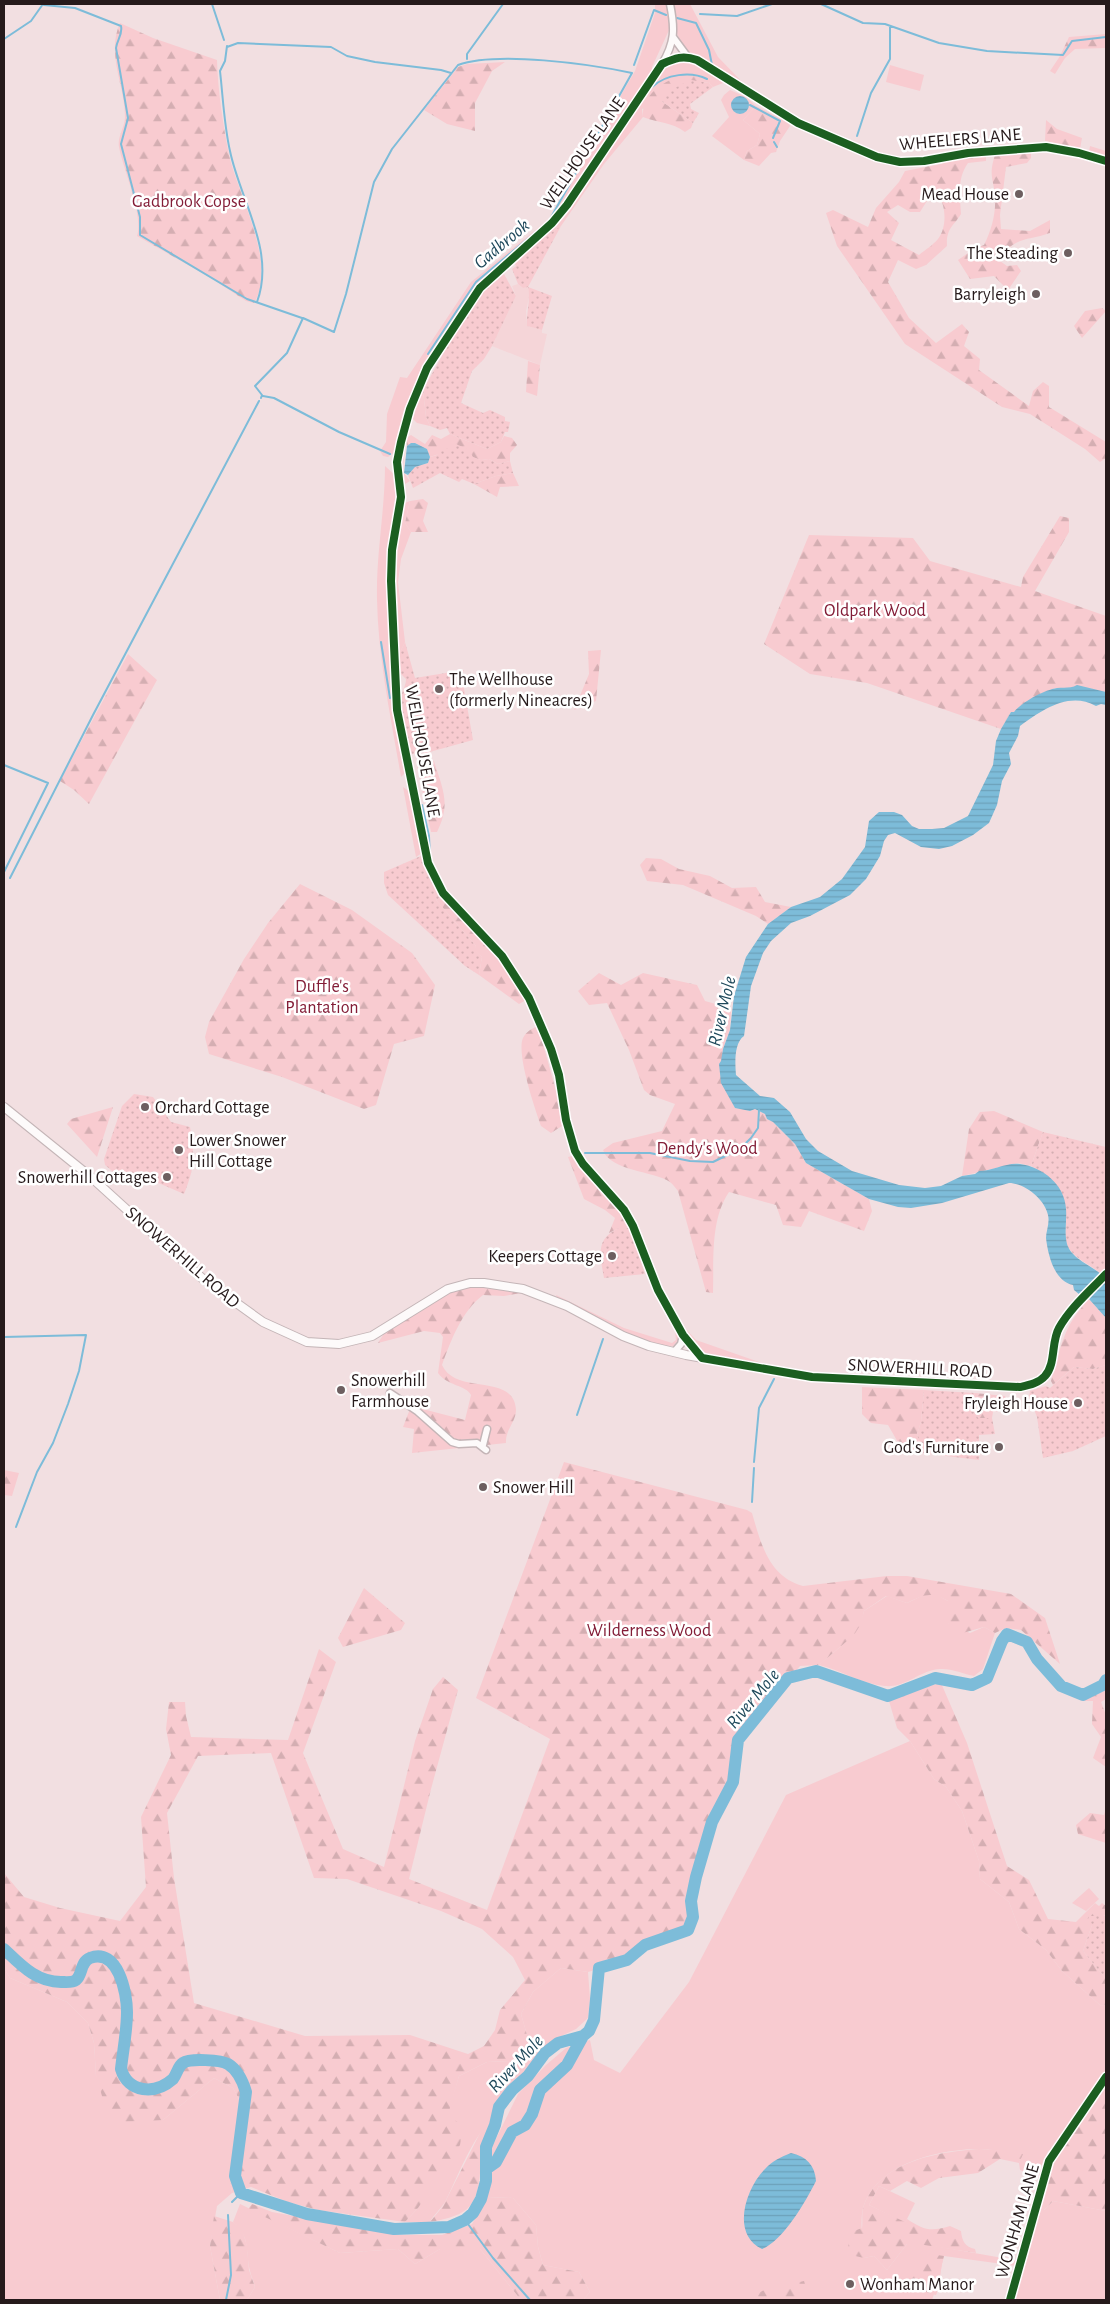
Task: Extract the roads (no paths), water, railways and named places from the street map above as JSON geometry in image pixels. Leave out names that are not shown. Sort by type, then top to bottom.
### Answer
[{"type":"street","name":"WELLHOUSE LANE","points":[[670,4],[673,19],[673,37],[670,50],[662,64],[567,205],[552,223],[491,276],[480,288],[427,368],[410,410],[397,462],[400,498],[392,550],[391,581],[397,710],[428,863],[443,893],[502,956],[529,998],[552,1049],[559,1075],[566,1120],[575,1151],[583,1164],[624,1210],[633,1226],[658,1290],[683,1335],[702,1358]]},
{"type":"street","name":"WHEELERS LANE","points":[[673,37],[687,56],[714,70],[798,123],[877,157],[900,162],[924,161],[968,153],[1046,146],[1106,161]]},
{"type":"street","points":[[662,64],[687,56]]},
{"type":"street","name":"SNOWERHILL ROAD","points":[[4,1107],[92,1178],[203,1279],[263,1322],[307,1342],[339,1344],[372,1336],[448,1289],[470,1283],[484,1283],[530,1292],[567,1306],[623,1336],[674,1352],[702,1358],[812,1378],[1020,1387],[1034,1384],[1045,1376],[1050,1366],[1058,1329],[1106,1274]]},
{"type":"street","points":[[674,1352],[681,1344],[683,1335]]},
{"type":"street","points":[[390,1393],[417,1411],[452,1442],[484,1447],[487,1429]]},
{"type":"street","name":"WONHAM LANE","points":[[1010,2300],[1049,2161],[1106,2078]]},
{"type":"water","points":[[740,96],[746,99],[749,105],[746,111],[740,114],[734,111],[731,105],[734,99]]},
{"type":"water","points":[[411,443],[427,449],[430,457],[428,463],[415,467],[408,475],[404,473],[407,446]]},
{"type":"water","points":[[1077,685],[1106,692],[1106,705],[1096,706],[1076,701],[1056,704],[1020,726],[1018,736],[1009,753],[1011,764],[1002,781],[997,805],[989,823],[973,835],[952,846],[939,849],[921,847],[895,833],[888,835],[884,841],[880,856],[866,879],[850,895],[810,916],[791,923],[771,941],[763,953],[751,986],[744,1036],[738,1043],[735,1065],[736,1075],[760,1096],[774,1098],[790,1112],[806,1139],[818,1151],[852,1171],[899,1185],[925,1188],[941,1186],[962,1176],[1010,1164],[1029,1166],[1044,1173],[1057,1185],[1065,1200],[1066,1235],[1069,1249],[1101,1274],[1080,1295],[1074,1290],[1073,1285],[1066,1283],[1061,1278],[1053,1266],[1046,1238],[1049,1221],[1046,1209],[1043,1203],[1027,1189],[1009,1183],[942,1203],[911,1208],[898,1207],[869,1199],[806,1163],[795,1144],[773,1122],[767,1119],[765,1114],[755,1109],[750,1111],[735,1108],[721,1083],[719,1064],[730,1030],[734,996],[746,957],[768,924],[791,907],[820,897],[842,879],[865,847],[869,821],[879,812],[894,812],[902,815],[912,826],[919,829],[944,828],[968,816],[993,765],[996,741],[1011,712],[1014,712],[1028,701],[1046,691]]},
{"type":"water","points":[[1105,1281],[1106,1283],[1106,1318],[1089,1299]]},
{"type":"water","points":[[791,2153],[801,2156],[809,2162],[814,2170],[816,2181],[786,2229],[770,2245],[762,2249],[752,2242],[744,2223],[747,2199],[765,2169],[777,2159]]},
{"type":"waterway","points":[[4,39],[31,21],[43,4]]},
{"type":"waterway","points":[[212,4],[224,40]]},
{"type":"waterway","points":[[467,59],[467,54],[503,4]]},
{"type":"waterway","points":[[700,14],[737,16],[772,4]]},
{"type":"waterway","points":[[821,4],[863,23],[885,24],[939,43],[987,51],[1063,55],[1072,41],[1106,37]]},
{"type":"waterway","points":[[44,5],[75,8],[121,26],[116,48],[128,118],[121,144],[140,217],[140,235],[247,299],[302,318]]},
{"type":"waterway","points":[[634,65],[654,10],[666,15]]},
{"type":"waterway","points":[[677,18],[696,23],[709,50],[712,65]]},
{"type":"waterway","points":[[857,136],[871,93],[890,59],[890,26]]},
{"type":"waterway","points":[[227,47],[238,43],[331,47],[347,56],[451,73]]},
{"type":"waterway","points":[[227,46],[225,61],[220,71],[225,121],[235,169],[259,245],[262,283],[257,302]]},
{"type":"waterway","name":"Gadbrook","points":[[261,398],[262,395],[255,386],[287,353],[303,318],[334,332],[346,294],[374,182],[392,149],[458,65],[496,59],[544,60],[632,73],[549,221],[476,282],[428,354]]},
{"type":"waterway","points":[[616,138],[643,97],[652,87],[664,79],[679,75],[694,75],[707,79]]},
{"type":"waterway","points":[[750,105],[780,121],[773,138]]},
{"type":"waterway","points":[[774,142],[777,147]]},
{"type":"waterway","points":[[263,396],[274,398],[339,432],[390,454]]},
{"type":"waterway","points":[[10,878],[93,715],[259,401]]},
{"type":"waterway","points":[[381,642],[390,698]]},
{"type":"waterway","points":[[4,765],[48,783],[4,872]]},
{"type":"waterway","points":[[422,805],[429,836],[430,858],[438,876]]},
{"type":"waterway","points":[[585,1153],[650,1153],[690,1161],[713,1162],[740,1149],[751,1138],[758,1128],[759,1110]]},
{"type":"waterway","points":[[4,1337],[86,1335],[79,1371],[68,1404],[53,1443],[37,1472],[16,1527]]},
{"type":"waterway","points":[[577,1415],[603,1339]]},
{"type":"waterway","points":[[754,1462],[759,1408],[774,1379]]},
{"type":"waterway","points":[[752,1502],[754,1468]]},
{"type":"waterway","name":"River Mole","points":[[4,1949],[30,1972],[52,1981],[73,1982],[80,1975],[85,1962],[90,1958],[100,1956],[108,1959],[114,1965],[123,1984],[127,2004],[121,2069],[125,2077],[136,2087],[143,2089],[158,2088],[173,2079],[181,2064],[192,2060],[219,2061],[228,2064],[235,2070],[242,2080],[246,2092],[235,2176],[241,2193],[307,2214],[394,2229],[449,2227],[465,2220],[473,2213],[481,2199],[486,2181],[486,2147],[495,2125],[499,2107],[512,2090],[528,2076],[545,2053],[558,2043],[583,2036],[589,2031],[594,2020],[599,1968],[627,1960],[645,1945],[688,1930],[693,1917],[691,1901],[696,1877],[712,1822],[733,1782],[738,1740],[788,1678],[816,1671],[888,1696],[935,1678],[972,1685],[987,1678],[1002,1641],[1007,1634],[1027,1642],[1037,1659],[1061,1686],[1083,1695],[1103,1685],[1106,1680]]},
{"type":"waterway","points":[[486,2169],[496,2162],[512,2132],[525,2125],[532,2114],[540,2090],[567,2065],[583,2036]]},
{"type":"waterway","points":[[232,2202],[241,2193]]},
{"type":"waterway","points":[[226,2300],[231,2275],[228,2215]]},
{"type":"waterway","points":[[465,2220],[493,2258],[530,2300]]},
{"type":"place","name":"Mead House","points":[[1019,194]]},
{"type":"place","name":"The Steading","points":[[1068,253]]},
{"type":"place","name":"Barryleigh","points":[[1036,294]]},
{"type":"place","name":"The Wellhouse (formerly Nineacres)","points":[[439,689]]},
{"type":"place","name":"Orchard Cottage","points":[[145,1107]]},
{"type":"place","name":"Lower Snower Hill Cottage","points":[[179,1150]]},
{"type":"place","name":"Snowerhill Cottages","points":[[167,1177]]},
{"type":"place","name":"Keepers Cottage","points":[[612,1256]]},
{"type":"place","name":"Snowerhill Farmhouse","points":[[341,1390]]},
{"type":"place","name":"Fryleigh House","points":[[1078,1403]]},
{"type":"place","name":"God's Furniture","points":[[999,1447]]},
{"type":"place","name":"Snower Hill","points":[[483,1487]]},
{"type":"place","name":"Wonham Manor","points":[[850,2284]]},
{"type":"park label","name":"Gadbrook Copse","points":[[189,201]]},
{"type":"park label","name":"Oldpark Wood","points":[[875,610]]},
{"type":"park label","name":"Duffle's Plantation","points":[[322,996]]},
{"type":"park label","name":"Dendy's Wood","points":[[707,1148]]},
{"type":"park label","name":"Wilderness Wood","points":[[649,1630]]}]
